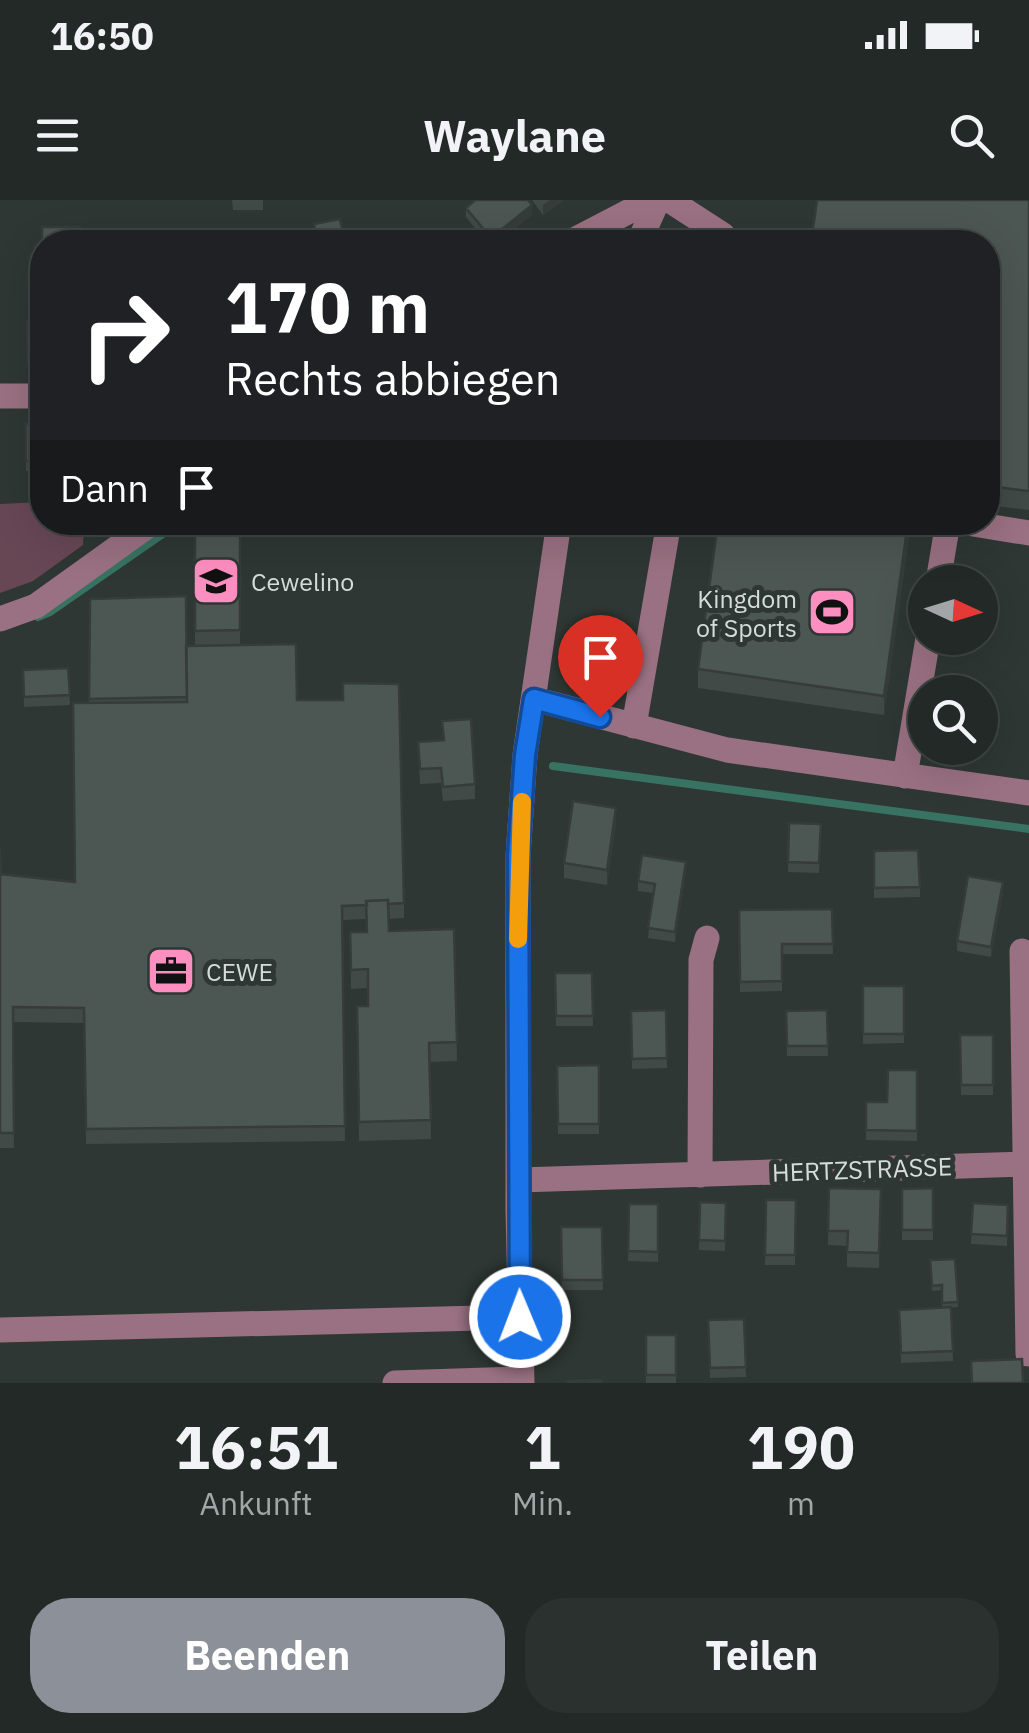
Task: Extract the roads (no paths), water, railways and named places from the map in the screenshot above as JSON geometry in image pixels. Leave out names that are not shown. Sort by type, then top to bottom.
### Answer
[{"type":"street","points":[[594,230],[655,200]]},
{"type":"street","points":[[644,230],[655,200]]},
{"type":"street","points":[[669,200],[714,230]]},
{"type":"street","points":[[0,396],[30,396]]},
{"type":"street","points":[[1000,528],[1029,533]]},
{"type":"street","points":[[0,619],[36,606],[136,535]]},
{"type":"street","points":[[394,1383],[522,1381],[518,856],[525,755],[558,535]]},
{"type":"street","points":[[634,726],[667,535]]},
{"type":"street","points":[[941,565],[946,535]]},
{"type":"street","points":[[905,776],[925,655]]},
{"type":"street","points":[[534,699],[727,750],[1029,793]]},
{"type":"street","points":[[700,1175],[701,960],[707,938]]},
{"type":"street","points":[[1022,951],[1028,1354]]},
{"type":"street","name":"HERTZSTRASSE","points":[[519,1180],[1027,1164]]},
{"type":"street","points":[[0,1330],[520,1317]]},
{"type":"waterway","points":[[38,617],[161,535]]},
{"type":"waterway","points":[[553,766],[1029,829]]},
{"type":"place","name":"Cewelino","points":[[216,581]]},
{"type":"place","name":"Kingdom of Sports","points":[[832,612]]},
{"type":"place","name":"CEWE","points":[[171,971]]}]
